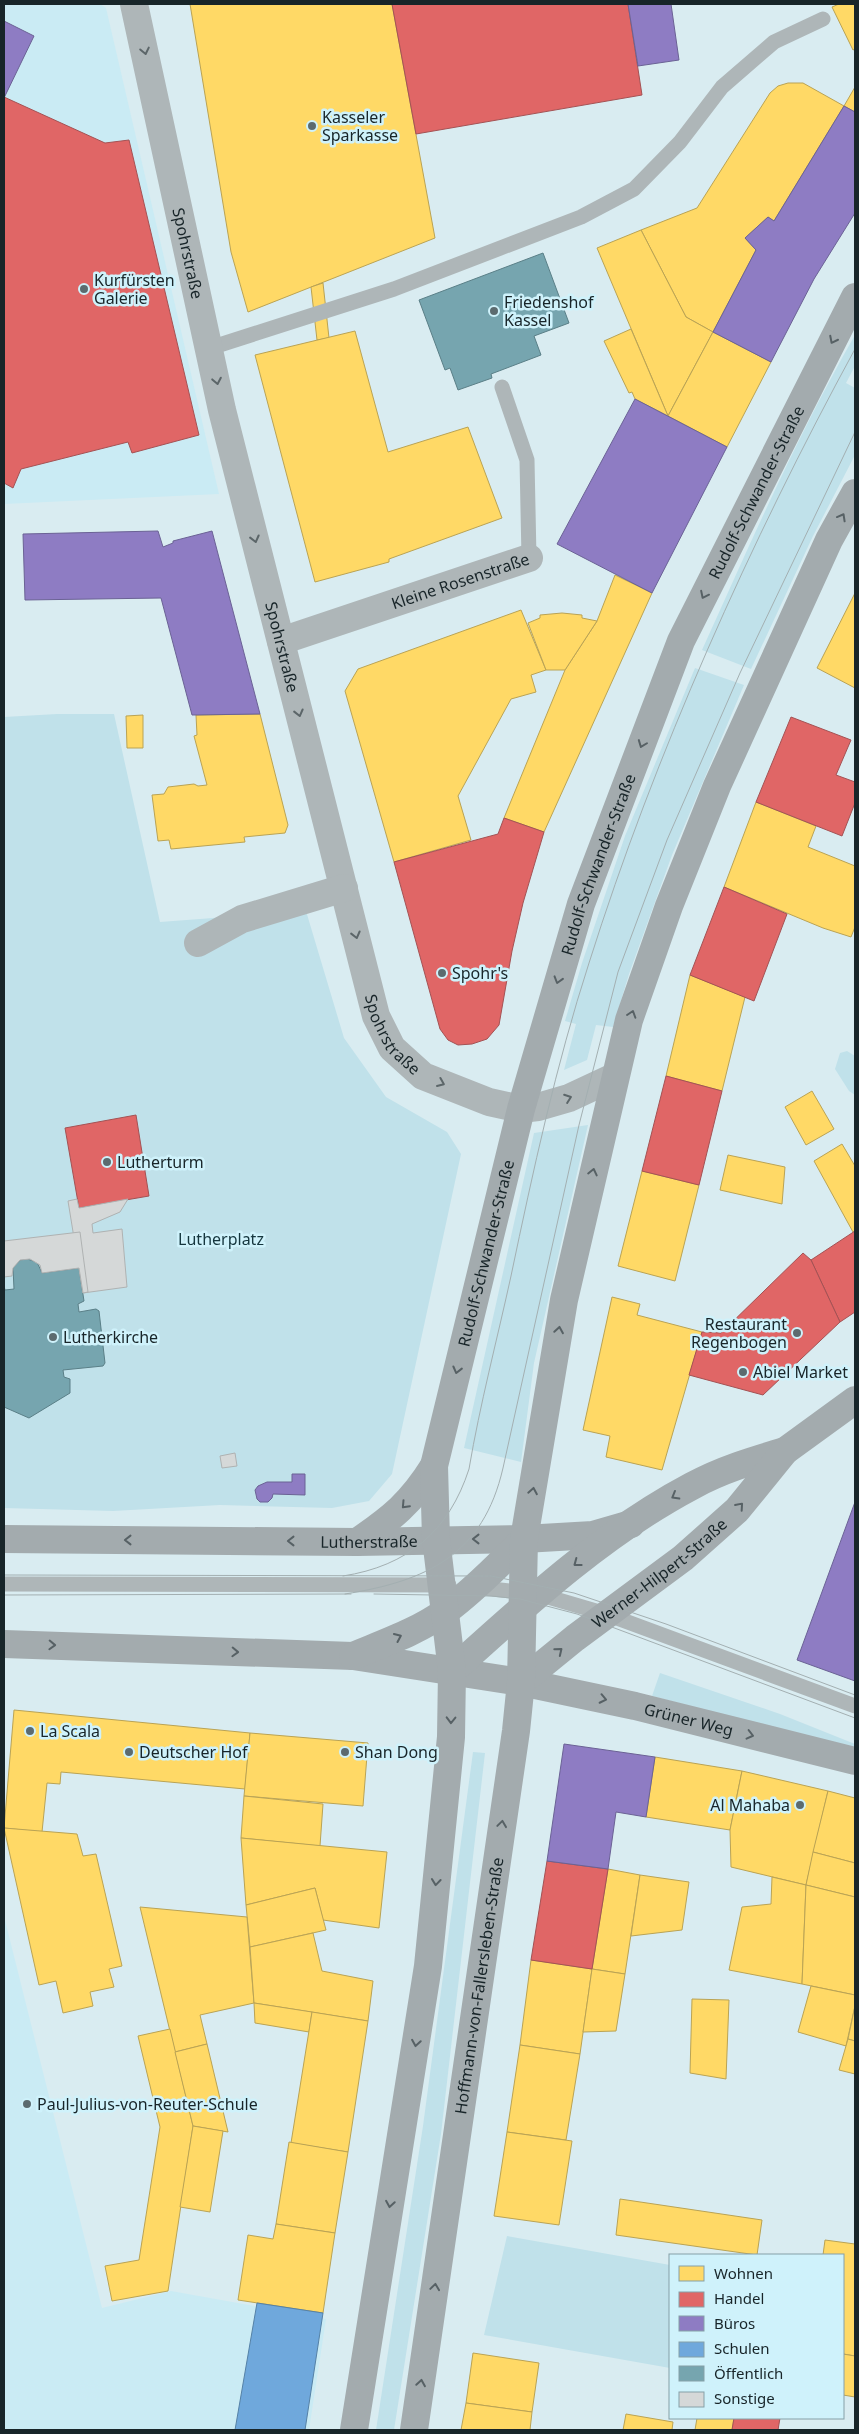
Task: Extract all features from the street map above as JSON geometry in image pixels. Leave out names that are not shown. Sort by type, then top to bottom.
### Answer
[{"type":"main road","name":"Rudolf-Schwander-Straße","points":[[452,1671],[436,1539],[434,1466],[521,1109],[581,904],[682,641],[855,297]]},
{"type":"main road","points":[[353,1656],[402,1636],[445,1612],[524,1539],[564,1300],[614,1077],[630,1020],[666,915],[717,786],[830,540],[855,493]]},
{"type":"main road","name":"Werner-Hilpert-Straße","points":[[521,1682],[606,1614],[683,1558],[737,1510],[785,1452],[855,1400]]},
{"type":"main road","name":"Werner-Hilpert-Straße","points":[[452,1671],[529,1597],[631,1524],[694,1485],[755,1460],[785,1452]]},
{"type":"main road","name":"Rudolf-Schwander-Straße","points":[[357,1542],[392,1518],[421,1488],[434,1466]]},
{"type":"main road","name":"Werner-Hilpert-Straße","points":[[524,1539],[593,1534],[631,1524]]},
{"type":"main road","name":"Lutherstraße","points":[[4,1539],[357,1542],[436,1539],[524,1539]]},
{"type":"main road","name":"Hoffmann-von-Fallersleben-Straße","points":[[414,2430],[521,1682],[529,1597],[524,1539]]},
{"type":"main road","points":[[4,1644],[353,1656],[521,1682]]},
{"type":"main road","points":[[354,2430],[428,1966],[450,1737],[452,1671]]},
{"type":"main road","name":"Grüner Weg","points":[[521,1682],[635,1706],[855,1762]]},
{"type":"street","name":"Spohrstraße","points":[[134,4],[234,456],[376,1016],[392,1048],[422,1076],[489,1102],[521,1109],[538,1107],[569,1098],[614,1077]]},
{"type":"street","name":"Kleine Rosenstraße","points":[[281,641],[529,558]]},
{"type":"street","points":[[198,943],[242,919],[344,888]]},
{"type":"lane","points":[[210,348],[394,289],[483,253],[581,217],[634,189],[680,142],[722,87],[774,42],[823,19]]},
{"type":"lane","name":"Kleine Rosenstraße","points":[[502,387],[528,460],[529,558]]},
{"type":"lane","points":[[4,1584],[442,1584],[474,1587],[606,1614],[855,1706]]},
{"type":"shaded area","name":"Kurfürsten Galerie","points":[[4,4],[100,4],[106,8],[219,494],[4,504]]},
{"type":"shaded area","name":"Paul-Julius-von-Reuter-Schule","points":[[4,1916],[102,2308],[171,2291],[326,2319],[309,2430],[4,2430]]},
{"type":"green space","points":[[855,335],[855,366],[846,383],[855,388],[855,455],[813,536],[751,669],[702,650],[794,451]]},
{"type":"green space","points":[[695,668],[744,685],[672,855],[629,974],[613,1027],[596,1025],[587,1060],[564,1070],[576,1024],[565,1021],[582,963],[625,836]]},
{"type":"green space","name":"Lutherplatz","points":[[57,714],[114,714],[160,922],[306,911],[344,1038],[386,1097],[447,1132],[461,1154],[392,1474],[369,1501],[332,1508],[220,1505],[113,1511],[4,1508],[4,717]]},
{"type":"green space","points":[[847,1051],[855,1056],[855,1095],[849,1091],[835,1069],[840,1053]]},
{"type":"green space","points":[[588,1125],[534,1363],[521,1462],[464,1448],[534,1133]]},
{"type":"green space","points":[[660,1673],[780,1714],[855,1744],[855,1749],[652,1696]]},
{"type":"green space","points":[[473,1752],[485,1753],[441,2134],[394,2430],[376,2430],[423,2126]]},
{"type":"green space","points":[[507,2236],[669,2265],[669,2368],[484,2335]]},
{"type":"building: Wohnen","name":"Kasseler Sparkasse","points":[[190,4],[392,4],[435,238],[248,312],[231,252]]},
{"type":"building: Wohnen","points":[[839,4],[855,4],[855,49],[853,50],[832,7]]},
{"type":"building: Wohnen","points":[[788,83],[803,83],[844,106],[774,221],[768,217],[745,238],[756,250],[713,332],[686,317],[641,230],[697,208],[770,93],[778,86]]},
{"type":"building: Wohnen","points":[[855,87],[855,112],[844,106]]},
{"type":"building: Wohnen","points":[[641,230],[686,317],[713,332],[668,416],[597,248]]},
{"type":"building: Wohnen","points":[[323,283],[329,338],[317,340],[311,287]]},
{"type":"building: Wohnen","points":[[631,329],[668,416],[635,399],[632,392],[629,393],[604,341]]},
{"type":"building: Wohnen","points":[[355,331],[388,452],[468,427],[502,518],[389,559],[389,562],[315,582],[255,355]]},
{"type":"building: Wohnen","points":[[713,332],[771,362],[727,447],[668,416]]},
{"type":"building: Wohnen","points":[[615,575],[652,593],[544,832],[504,818],[565,670],[597,621]]},
{"type":"building: Wohnen","points":[[855,593],[855,688],[817,668]]},
{"type":"building: Wohnen","points":[[521,610],[546,670],[531,675],[536,692],[511,699],[458,796],[471,840],[394,862],[345,691],[358,669]]},
{"type":"building: Wohnen","points":[[562,613],[582,615],[582,618],[597,621],[565,670],[546,670],[528,623],[540,618],[540,615]]},
{"type":"building: Wohnen","points":[[260,714],[288,825],[285,833],[244,837],[245,842],[171,849],[169,840],[158,841],[152,795],[164,794],[168,787],[194,784],[198,786],[207,785],[194,736],[197,735],[196,715]]},
{"type":"building: Wohnen","points":[[143,715],[143,748],[127,748],[126,716]]},
{"type":"building: Wohnen","points":[[756,802],[816,826],[808,847],[855,866],[855,927],[851,937],[823,928],[724,887]]},
{"type":"building: Wohnen","points":[[690,975],[745,997],[722,1091],[666,1076]]},
{"type":"building: Wohnen","points":[[812,1091],[834,1129],[806,1145],[785,1107]]},
{"type":"building: Wohnen","points":[[842,1144],[855,1166],[855,1231],[853,1232],[814,1161]]},
{"type":"building: Wohnen","points":[[728,1155],[785,1167],[782,1204],[720,1190]]},
{"type":"building: Wohnen","points":[[642,1171],[699,1185],[675,1281],[618,1266]]},
{"type":"building: Wohnen","points":[[612,1297],[640,1304],[637,1315],[702,1332],[662,1470],[606,1457],[610,1436],[583,1430]]},
{"type":"building: Wohnen","name":"Deutscher Hof","points":[[14,1710],[250,1733],[245,1789],[61,1772],[60,1784],[47,1783],[42,1832],[4,1828]]},
{"type":"building: Wohnen","points":[[250,1733],[368,1743],[363,1806],[244,1796]]},
{"type":"building: Wohnen","points":[[655,1757],[742,1771],[730,1830],[646,1817]]},
{"type":"building: Wohnen","points":[[742,1771],[828,1791],[806,1885],[731,1867],[730,1830]]},
{"type":"building: Wohnen","points":[[828,1791],[855,1798],[855,1863],[813,1852]]},
{"type":"building: Wohnen","points":[[244,1796],[323,1804],[320,1846],[241,1838]]},
{"type":"building: Wohnen","points":[[4,1828],[77,1834],[83,1856],[96,1854],[122,1966],[109,1969],[114,1987],[90,1992],[93,2006],[63,2013],[56,1981],[39,1985]]},
{"type":"building: Wohnen","points":[[241,1838],[387,1852],[379,1928],[323,1920],[315,1888],[246,1905]]},
{"type":"building: Wohnen","points":[[813,1852],[855,1863],[855,1897],[806,1885]]},
{"type":"building: Wohnen","points":[[608,1869],[640,1875],[625,1974],[592,1969]]},
{"type":"building: Wohnen","points":[[640,1875],[689,1882],[682,1930],[631,1936]]},
{"type":"building: Wohnen","points":[[772,1877],[806,1885],[802,1984],[729,1970],[742,1907],[771,1904]]},
{"type":"building: Wohnen","points":[[806,1885],[855,1897],[855,1995],[802,1984]]},
{"type":"building: Wohnen","points":[[315,1888],[326,1930],[250,1947],[246,1905]]},
{"type":"building: Wohnen","points":[[140,1907],[247,1917],[254,2003],[200,2015],[207,2044],[175,2052]]},
{"type":"building: Wohnen","points":[[313,1933],[322,1971],[373,1981],[368,2021],[254,2003],[250,1947]]},
{"type":"building: Wohnen","points":[[531,1960],[592,1969],[580,2054],[520,2045]]},
{"type":"building: Wohnen","points":[[592,1969],[625,1974],[616,2031],[583,2032]]},
{"type":"building: Wohnen","points":[[811,1986],[855,1995],[855,2006],[846,2046],[798,2032]]},
{"type":"building: Wohnen","points":[[692,1999],[729,2000],[726,2079],[690,2073]]},
{"type":"building: Wohnen","points":[[254,2003],[312,2012],[309,2032],[255,2023]]},
{"type":"building: Wohnen","points":[[855,2006],[855,2041],[848,2039]]},
{"type":"building: Wohnen","points":[[312,2012],[368,2021],[348,2152],[291,2143]]},
{"type":"building: Wohnen","points":[[170,2029],[193,2126],[168,2291],[112,2301],[105,2266],[139,2260],[160,2127],[138,2036]]},
{"type":"building: Wohnen","points":[[848,2039],[855,2041],[855,2074],[839,2070]]},
{"type":"building: Wohnen","points":[[207,2044],[228,2132],[193,2126],[175,2052]]},
{"type":"building: Wohnen","points":[[520,2045],[580,2054],[566,2140],[507,2132]]},
{"type":"building: Wohnen","points":[[193,2126],[223,2131],[210,2212],[180,2207]]},
{"type":"building: Wohnen","points":[[507,2132],[572,2141],[559,2225],[494,2216]]},
{"type":"building: Wohnen","points":[[289,2142],[348,2152],[335,2233],[276,2224]]},
{"type":"building: Wohnen","points":[[620,2199],[762,2220],[757,2254],[616,2235]]},
{"type":"building: Wohnen","points":[[276,2224],[335,2233],[323,2313],[238,2300],[248,2235],[273,2239]]},
{"type":"building: Wohnen","points":[[825,2240],[855,2244],[855,2356],[844,2354],[844,2254],[823,2254]]},
{"type":"building: Wohnen","points":[[473,2353],[539,2363],[532,2412],[466,2403]]},
{"type":"building: Wohnen","points":[[844,2354],[855,2356],[855,2397],[844,2395]]},
{"type":"building: Wohnen","points":[[466,2403],[532,2412],[530,2430],[461,2430]]},
{"type":"building: Wohnen","points":[[626,2414],[673,2422],[672,2430],[623,2430]]},
{"type":"building: Wohnen","points":[[697,2419],[734,2419],[732,2430],[695,2430]]},
{"type":"building: Handel","points":[[392,4],[628,4],[642,95],[416,134]]},
{"type":"building: Handel","name":"Kurfürsten Galerie","points":[[4,97],[105,143],[129,140],[199,435],[132,453],[128,442],[21,469],[13,488],[4,483]]},
{"type":"building: Handel","points":[[791,717],[851,740],[836,775],[855,782],[855,803],[842,836],[756,802]]},
{"type":"building: Handel","points":[[504,818],[544,832],[523,903],[512,951],[499,1025],[487,1039],[472,1044],[458,1045],[448,1040],[440,1029],[394,862],[498,834]]},
{"type":"building: Handel","points":[[724,887],[787,914],[754,1001],[690,975]]},
{"type":"building: Handel","points":[[666,1076],[722,1091],[699,1185],[642,1171]]},
{"type":"building: Handel","name":"Lutherturm","points":[[136,1115],[149,1196],[79,1208],[65,1128]]},
{"type":"building: Handel","points":[[855,1231],[855,1312],[840,1322],[811,1260]]},
{"type":"building: Handel","points":[[803,1253],[811,1260],[840,1322],[763,1395],[689,1375],[702,1332],[721,1333]]},
{"type":"building: Handel","points":[[547,1861],[608,1869],[592,1969],[531,1960]]},
{"type":"building: Handel","points":[[734,2419],[780,2419],[778,2430],[732,2430]]},
{"type":"building: Büros","points":[[628,4],[671,4],[679,60],[638,66]]},
{"type":"building: Büros","points":[[4,21],[34,36],[4,98]]},
{"type":"building: Büros","points":[[844,106],[855,112],[855,213],[814,279],[771,362],[713,332],[756,250],[745,238],[768,217],[774,221]]},
{"type":"building: Büros","points":[[635,399],[727,447],[652,593],[557,544]]},
{"type":"building: Büros","points":[[158,531],[163,547],[173,543],[173,541],[212,531],[260,714],[192,715],[161,598],[25,600],[23,534]]},
{"type":"building: Büros","points":[[292,1474],[305,1474],[305,1495],[273,1494],[268,1502],[260,1502],[257,1499],[255,1490],[258,1486],[267,1482],[292,1482]]},
{"type":"building: Büros","points":[[855,1502],[855,1681],[797,1660]]},
{"type":"building: Büros","points":[[564,1744],[655,1757],[646,1817],[616,1812],[608,1869],[547,1861]]},
{"type":"building: Schulen","points":[[257,2303],[323,2313],[305,2430],[235,2430]]},
{"type":"building: Öffentlich","name":"Friedenshof Kassel","points":[[543,253],[569,323],[534,336],[541,355],[491,374],[492,378],[458,390],[450,368],[445,370],[419,300]]},
{"type":"building: Öffentlich","name":"Lutherkirche","points":[[27,1259],[37,1262],[42,1273],[79,1268],[84,1301],[78,1304],[79,1312],[96,1309],[99,1311],[105,1363],[103,1366],[63,1370],[64,1377],[70,1379],[70,1393],[29,1418],[4,1407],[4,1286],[5,1290],[14,1289],[13,1268],[20,1260]]},
{"type":"building: Sonstige","points":[[77,1199],[79,1208],[128,1199],[120,1212],[92,1224],[93,1233],[122,1229],[127,1287],[83,1293],[68,1201]]},
{"type":"building: Sonstige","points":[[80,1232],[88,1292],[83,1293],[79,1268],[42,1273],[40,1265],[30,1259],[20,1260],[13,1268],[12,1276],[4,1277],[4,1241]]},
{"type":"building: Sonstige","points":[[235,1453],[237,1466],[222,1468],[220,1456]]},
{"type":"tram line","points":[[343,1576],[387,1564],[423,1542],[450,1510],[461,1491],[469,1469],[483,1396],[556,1079],[577,1001],[615,885],[674,728],[707,650],[778,497],[855,349]]},
{"type":"tram line","points":[[345,1594],[401,1581],[426,1571],[447,1559],[466,1543],[481,1523],[494,1498],[503,1468],[579,1125],[618,972],[667,840],[740,673],[855,432]]},
{"type":"tram line","points":[[4,1575],[491,1576],[574,1593],[666,1624],[855,1695]]},
{"type":"tram line","points":[[4,1595],[351,1594]]},
{"type":"tram line","points":[[374,1594],[491,1596],[520,1599],[577,1614],[855,1718]]},
{"type":"place","name":"Kasseler Sparkasse","points":[[312,126]]},
{"type":"place","name":"Kurfürsten Galerie","points":[[84,289]]},
{"type":"place","name":"Friedenshof Kassel","points":[[494,311]]},
{"type":"place","name":"Spohr's","points":[[442,973]]},
{"type":"place","name":"Lutherturm","points":[[107,1162]]},
{"type":"place","name":"Restaurant Regenbogen","points":[[797,1333]]},
{"type":"place","name":"Lutherkirche","points":[[53,1337]]},
{"type":"place","name":"Abiel Market","points":[[743,1372]]},
{"type":"place","name":"La Scala","points":[[30,1731]]},
{"type":"place","name":"Deutscher Hof","points":[[129,1752]]},
{"type":"place","name":"Shan Dong","points":[[345,1752]]},
{"type":"place","name":"Al Mahaba","points":[[800,1805]]},
{"type":"place","name":"Paul-Julius-von-Reuter-Schule","points":[[27,2104]]}]
